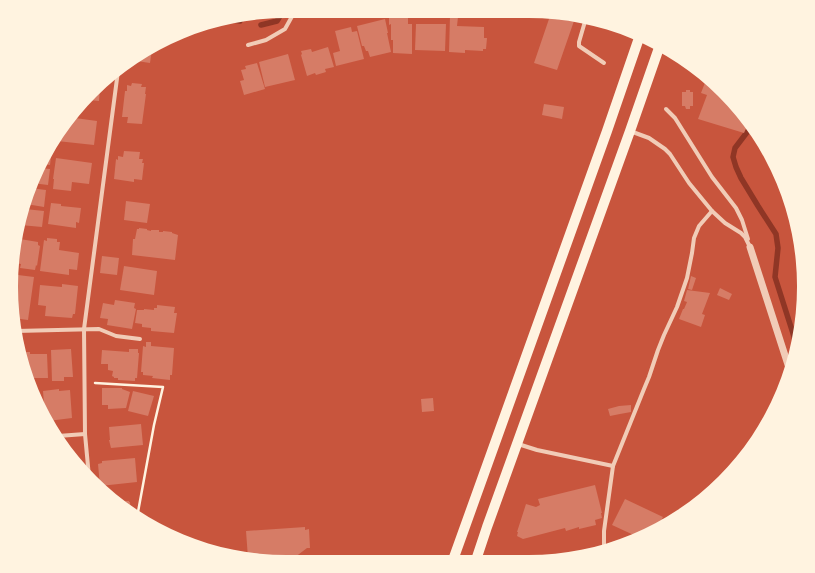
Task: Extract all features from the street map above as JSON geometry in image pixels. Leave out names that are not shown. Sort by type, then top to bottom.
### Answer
[{"type":"main road","points":[[455,555],[638,41]]},
{"type":"main road","points":[[478,555],[658,51]]},
{"type":"street","points":[[248,45],[266,40],[285,29],[291,18]]},
{"type":"street","points":[[584,24],[579,46],[604,63]]},
{"type":"street","points":[[88,467],[85,434],[84,329],[117,78]]},
{"type":"street","points":[[666,109],[676,118],[712,177],[736,208],[742,220],[787,361]]},
{"type":"street","points":[[630,131],[649,138],[665,149],[670,154],[689,183],[712,211],[725,223],[741,233],[745,237],[750,248]]},
{"type":"street","points":[[604,544],[604,531],[613,466],[650,377],[662,340],[677,307],[687,278],[694,238],[700,226],[712,211]]},
{"type":"street","points":[[22,331],[100,329],[116,336],[140,339]]},
{"type":"street","points":[[63,436],[85,434]]},
{"type":"street","points":[[518,443],[537,450],[613,466]]},
{"type":"path","points":[[85,382],[163,387],[154,425],[138,511]]},
{"type":"building","points":[[389,18],[408,18],[408,24],[412,24],[412,54],[393,53],[391,24],[389,25]]},
{"type":"building","points":[[450,18],[458,18],[457,26],[484,27],[484,38],[487,38],[486,49],[483,49],[483,51],[465,50],[465,53],[449,52]]},
{"type":"building","points":[[385,19],[391,52],[370,57],[368,51],[366,51],[364,46],[362,46],[357,26]]},
{"type":"building","points":[[549,19],[574,22],[557,70],[534,63]]},
{"type":"building","points":[[416,24],[446,24],[445,51],[415,50]]},
{"type":"building","points":[[351,27],[352,32],[357,31],[364,59],[336,66],[333,53],[340,51],[335,31]]},
{"type":"building","points":[[328,47],[334,67],[325,69],[326,72],[316,75],[315,73],[307,76],[301,51],[311,49],[312,52]]},
{"type":"building","points":[[151,54],[150,63],[140,61]]},
{"type":"building","points":[[288,54],[295,80],[265,87],[259,62]]},
{"type":"building","points":[[257,63],[265,89],[244,95],[240,81],[244,80],[241,70],[246,69],[245,66]]},
{"type":"building","points":[[132,83],[142,84],[141,87],[146,87],[142,124],[127,123],[128,117],[122,117],[125,91],[127,91],[127,85],[131,86]]},
{"type":"building","points":[[705,84],[742,123],[746,128],[744,133],[698,119],[707,95],[701,93]]},
{"type":"building","points":[[686,90],[693,92],[693,106],[690,106],[690,109],[686,109],[685,106],[682,106],[682,92],[686,92]]},
{"type":"building","points":[[99,95],[99,101],[94,100]]},
{"type":"building","points":[[544,104],[564,107],[562,119],[542,115]]},
{"type":"building","points":[[77,118],[97,121],[94,145],[60,141]]},
{"type":"building","points":[[124,151],[140,152],[139,159],[143,159],[142,163],[144,163],[142,180],[134,179],[134,182],[114,179],[116,159],[118,160],[118,156],[123,157]]},
{"type":"building","points":[[56,158],[92,163],[89,184],[72,182],[71,191],[53,189]]},
{"type":"building","points":[[46,169],[50,169],[48,185],[38,184]]},
{"type":"building","points":[[36,189],[46,190],[44,207],[31,205]]},
{"type":"building","points":[[126,201],[150,204],[147,223],[124,220]]},
{"type":"building","points":[[51,203],[61,204],[61,206],[81,208],[79,223],[76,222],[76,228],[48,224]]},
{"type":"building","points":[[29,209],[44,211],[42,227],[25,225]]},
{"type":"building","points":[[139,228],[151,231],[159,230],[159,232],[172,232],[178,235],[175,260],[132,255],[133,239],[135,239],[137,229]]},
{"type":"building","points":[[47,238],[57,239],[57,242],[60,242],[59,250],[79,253],[77,270],[69,269],[69,275],[40,271],[44,240],[47,241]]},
{"type":"building","points":[[22,239],[38,242],[38,245],[40,246],[35,270],[20,268],[21,264],[19,264]]},
{"type":"building","points":[[102,256],[119,258],[117,275],[100,273]]},
{"type":"building","points":[[124,266],[157,271],[154,295],[120,290]]},
{"type":"building","points":[[19,275],[34,277],[28,320],[20,319]]},
{"type":"building","points":[[691,276],[696,278],[692,290],[688,289]]},
{"type":"building","points":[[62,284],[78,286],[75,314],[73,314],[72,318],[45,316],[46,306],[38,305],[40,285],[62,287]]},
{"type":"building","points":[[720,288],[732,294],[729,300],[717,295]]},
{"type":"building","points":[[687,290],[710,293],[702,314],[705,315],[701,327],[679,319],[687,302],[684,301]]},
{"type":"building","points":[[115,300],[135,303],[134,308],[136,309],[132,329],[107,325],[108,319],[100,318],[103,303],[114,305]]},
{"type":"building","points":[[157,305],[175,307],[174,313],[177,313],[174,333],[151,331],[151,328],[142,327],[142,324],[135,323],[137,310],[154,310],[154,308],[157,308]]},
{"type":"building","points":[[146,342],[151,342],[151,346],[174,348],[172,375],[170,375],[170,380],[152,378],[153,376],[143,375],[143,372],[141,372],[143,346],[146,347]]},
{"type":"building","points":[[71,349],[73,377],[64,377],[64,381],[52,381],[51,350]]},
{"type":"building","points":[[129,349],[138,349],[137,378],[135,378],[135,381],[118,380],[118,378],[114,378],[112,376],[113,371],[108,370],[108,364],[101,364],[102,350],[129,352]]},
{"type":"building","points":[[26,352],[30,352],[30,354],[47,354],[48,378],[34,378]]},
{"type":"building","points":[[102,388],[122,388],[130,392],[126,408],[108,409],[108,405],[102,405]]},
{"type":"building","points":[[59,389],[59,391],[70,390],[72,418],[54,420],[44,400],[43,391]]},
{"type":"building","points":[[133,391],[154,396],[148,416],[128,411]]},
{"type":"building","points":[[433,398],[434,411],[422,412],[421,399]]},
{"type":"building","points":[[631,405],[631,412],[610,416],[608,409]]},
{"type":"building","points":[[141,424],[143,445],[111,448],[109,440],[109,427]]},
{"type":"building","points":[[135,458],[137,482],[106,485],[99,478],[98,464],[102,463],[102,461]]},
{"type":"building","points":[[595,485],[602,513],[602,518],[595,520],[596,525],[579,529],[579,527],[566,531],[565,528],[523,539],[517,536],[526,504],[536,507],[540,505],[538,499]]},
{"type":"building","points":[[625,499],[663,517],[662,519],[632,534],[612,525]]},
{"type":"building","points":[[124,501],[129,501],[130,505]]},
{"type":"building","points":[[305,527],[305,530],[309,529],[310,548],[307,548],[298,555],[248,552],[246,531]]},
{"type":"waterway","points":[[261,25],[277,21],[279,18]]},
{"type":"waterway","points":[[748,131],[735,148],[733,157],[741,178],[776,234],[778,248],[775,277],[793,333]]}]
